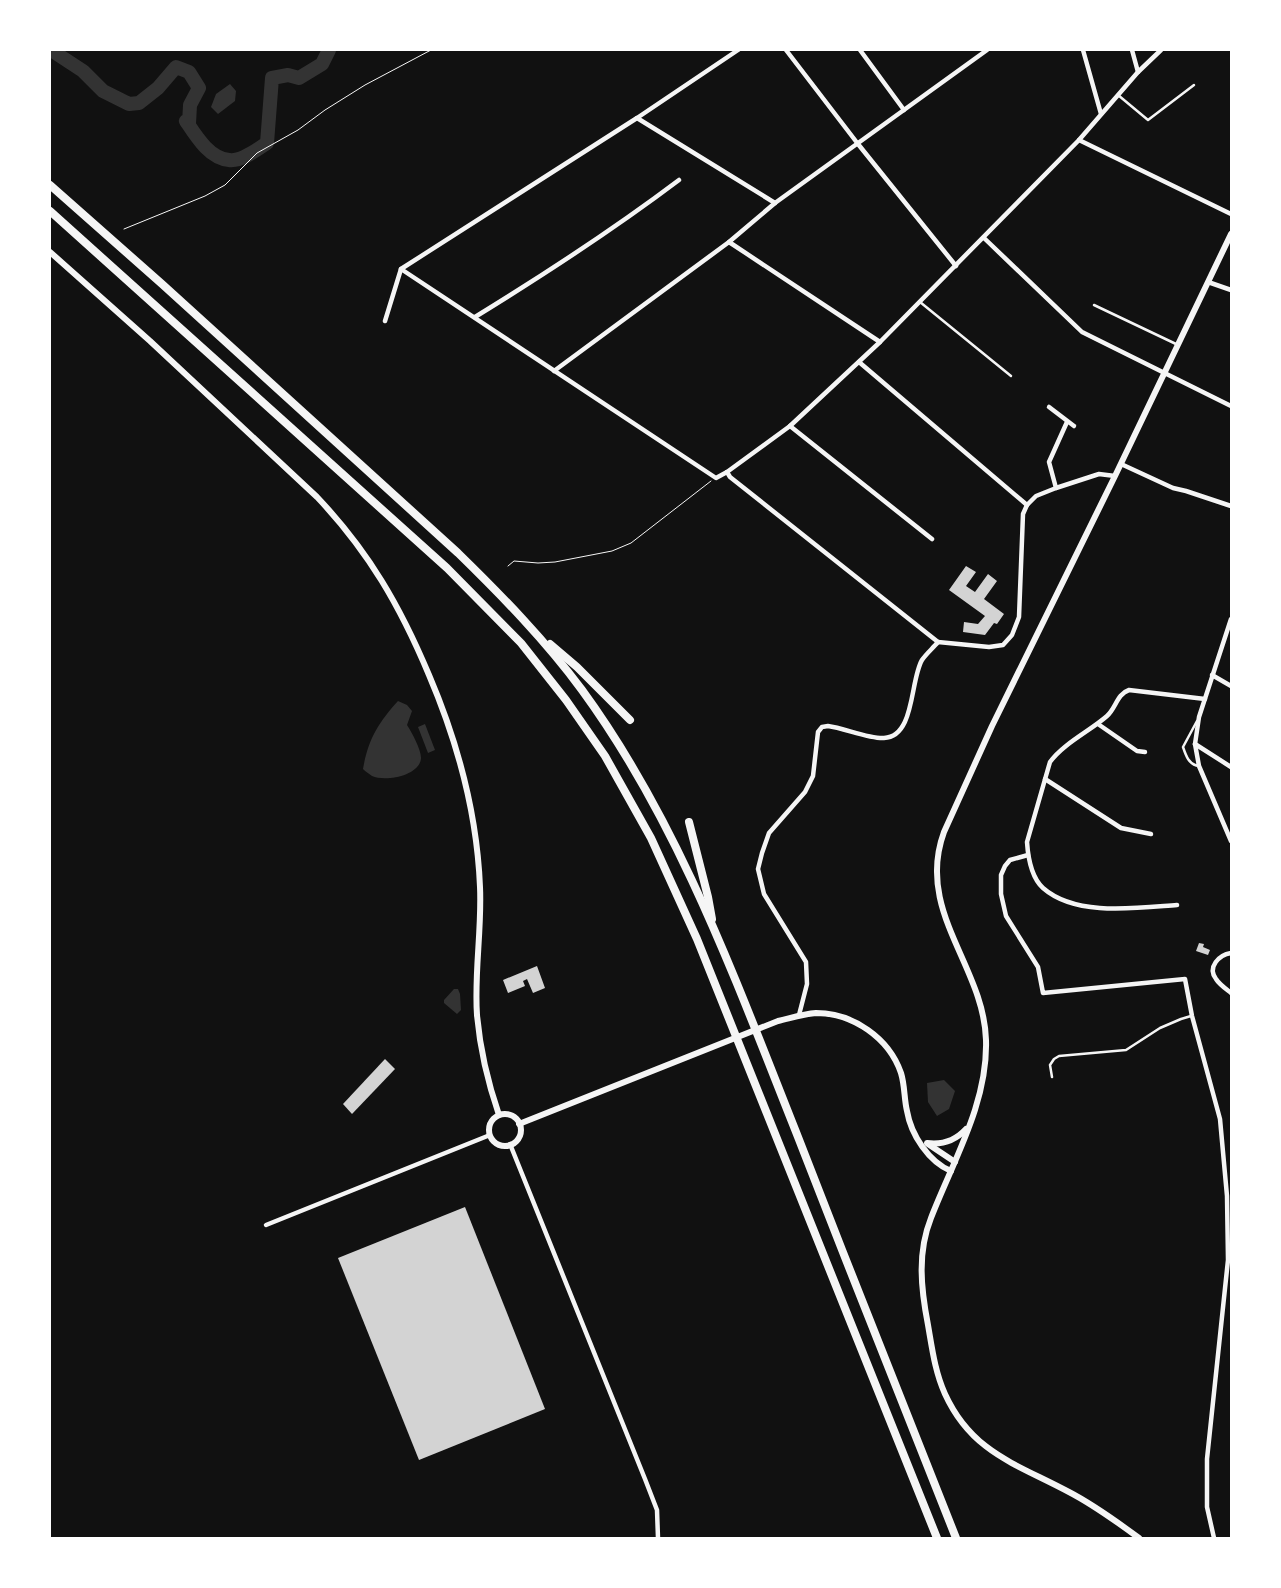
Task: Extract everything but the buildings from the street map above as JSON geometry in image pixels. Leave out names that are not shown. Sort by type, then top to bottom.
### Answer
[{"type":"highway","points":[[50,185],[170,291],[458,553],[535,631],[577,667],[630,720]]},
{"type":"highway","points":[[50,211],[440,561],[486,606],[521,643],[566,700],[605,756],[651,838],[697,939],[937,1538]]},
{"type":"highway","points":[[535,631],[582,690],[620,747],[646,790],[691,878],[772,1074],[956,1538]]},
{"type":"highway","points":[[689,822],[708,897],[714,931]]},
{"type":"main road","points":[[1139,1538],[1080,1498],[997,1456],[971,1433],[950,1404],[936,1370],[921,1273],[923,1250],[927,1229],[979,1096],[984,1070],[986,1030],[981,1007],[939,897],[936,866],[938,847],[992,726],[1121,464],[1231,234]]},
{"type":"main road","points":[[50,252],[150,341],[317,497],[363,552],[398,606],[447,718],[461,761],[471,806],[478,851],[480,889],[477,1014],[491,1087],[499,1115]]},
{"type":"main road","points":[[519,1124],[778,1021],[799,1015],[816,1013],[842,1017],[859,1024],[879,1039],[890,1051],[898,1065],[903,1082],[908,1118],[918,1138],[932,1159],[951,1171]]},
{"type":"main road","points":[[499,1115],[511,1115],[519,1124],[520,1135],[510,1144],[497,1143],[490,1135],[491,1123],[499,1115]]},
{"type":"main road","points":[[927,1143],[944,1143],[955,1138],[964,1131],[970,1122]]},
{"type":"main road","points":[[918,1138],[954,1162]]},
{"type":"street","points":[[385,322],[401,269],[637,118],[738,50]]},
{"type":"street","points":[[786,50],[858,144],[956,266]]},
{"type":"street","points":[[860,50],[904,110]]},
{"type":"street","points":[[554,370],[729,242],[776,203],[987,50]]},
{"type":"street","points":[[1083,50],[1101,114]]},
{"type":"street","points":[[1132,50],[1138,72]]},
{"type":"street","points":[[401,269],[716,478],[790,426],[880,342],[1079,140],[1117,94],[1162,50]]},
{"type":"street","points":[[637,118],[776,203]]},
{"type":"street","points":[[1079,140],[1231,214]]},
{"type":"street","points":[[475,317],[556,266],[679,180]]},
{"type":"street","points":[[984,238],[1082,332],[1231,406]]},
{"type":"street","points":[[729,242],[880,342]]},
{"type":"street","points":[[1208,282],[1231,290]]},
{"type":"street","points":[[858,362],[1027,505]]},
{"type":"street","points":[[1049,407],[1074,426]]},
{"type":"street","points":[[1056,488],[1049,462],[1067,422]]},
{"type":"street","points":[[790,426],[932,539]]},
{"type":"street","points":[[1121,464],[1173,488],[1231,506]]},
{"type":"street","points":[[727,472],[730,477],[938,642],[994,646],[1003,645],[1012,635],[1019,617],[1024,514],[1027,505],[1036,496],[1056,488],[1099,474],[1115,476]]},
{"type":"street","points":[[1231,619],[1204,699],[1199,718],[1196,744],[1199,766],[1231,841]]},
{"type":"street","points":[[799,1015],[807,984],[806,962],[770,905],[761,886],[758,869],[765,842],[770,833],[805,792],[813,776],[816,740],[822,726],[837,727],[883,739],[898,733],[907,720],[914,685],[922,660],[938,642]]},
{"type":"street","points":[[1212,674],[1231,686]]},
{"type":"street","points":[[1177,905],[1098,908],[1061,899],[1042,887],[1031,867],[1027,842],[1050,762],[1057,752],[1110,714],[1124,692],[1129,690],[1204,699]]},
{"type":"street","points":[[1098,724],[1137,751],[1144,752]]},
{"type":"street","points":[[1196,744],[1231,767]]},
{"type":"street","points":[[1045,779],[1121,828],[1151,834]]},
{"type":"street","points":[[1028,855],[1010,860],[1005,866],[1001,875],[1001,894],[1006,916],[1038,967],[1043,994],[1185,979],[1192,1016],[1220,1120],[1229,1233],[1228,1260],[1207,1459],[1207,1507],[1214,1538]]},
{"type":"street","points":[[1231,953],[1217,958],[1212,969],[1214,978],[1231,993]]},
{"type":"street","points":[[266,1225],[490,1135]]},
{"type":"street","points":[[510,1144],[657,1510],[658,1538]]},
{"type":"lane","points":[[1117,94],[1148,120],[1194,85]]},
{"type":"lane","points":[[920,302],[1011,376]]},
{"type":"lane","points":[[1094,305],[1178,345]]},
{"type":"lane","points":[[1199,718],[1183,748],[1186,758],[1194,765],[1199,766]]},
{"type":"lane","points":[[1052,1076],[1050,1065],[1059,1056],[1126,1050],[1160,1028],[1192,1016]]},
{"type":"path","points":[[124,229],[212,193],[225,185],[257,153],[298,130],[365,84],[432,50]]},
{"type":"path","points":[[508,566],[514,561],[538,564],[612,552],[631,543],[716,478]]},
{"type":"shaded area","points":[[230,84],[236,91],[235,101],[218,114],[211,107],[216,94]]},
{"type":"shaded area","points":[[398,701],[407,705],[412,711],[407,725],[420,750],[421,758],[415,769],[408,773],[393,778],[378,778],[363,769],[368,749],[379,725]]},
{"type":"shaded area","points":[[425,724],[435,750],[428,753],[418,727]]},
{"type":"shaded area","points":[[454,989],[458,989],[460,994],[461,1010],[457,1014],[444,1003],[444,1000]]},
{"type":"shaded area","points":[[944,1080],[955,1091],[949,1109],[937,1116],[928,1102],[927,1083]]},
{"type":"waterway","points":[[50,51],[83,71],[103,91],[129,104],[139,103],[158,88],[176,67],[189,72],[199,88],[190,105],[189,124],[186,121],[209,151],[222,158],[234,160],[249,154],[267,143],[272,78],[288,75],[299,78],[322,64],[329,50]]}]
